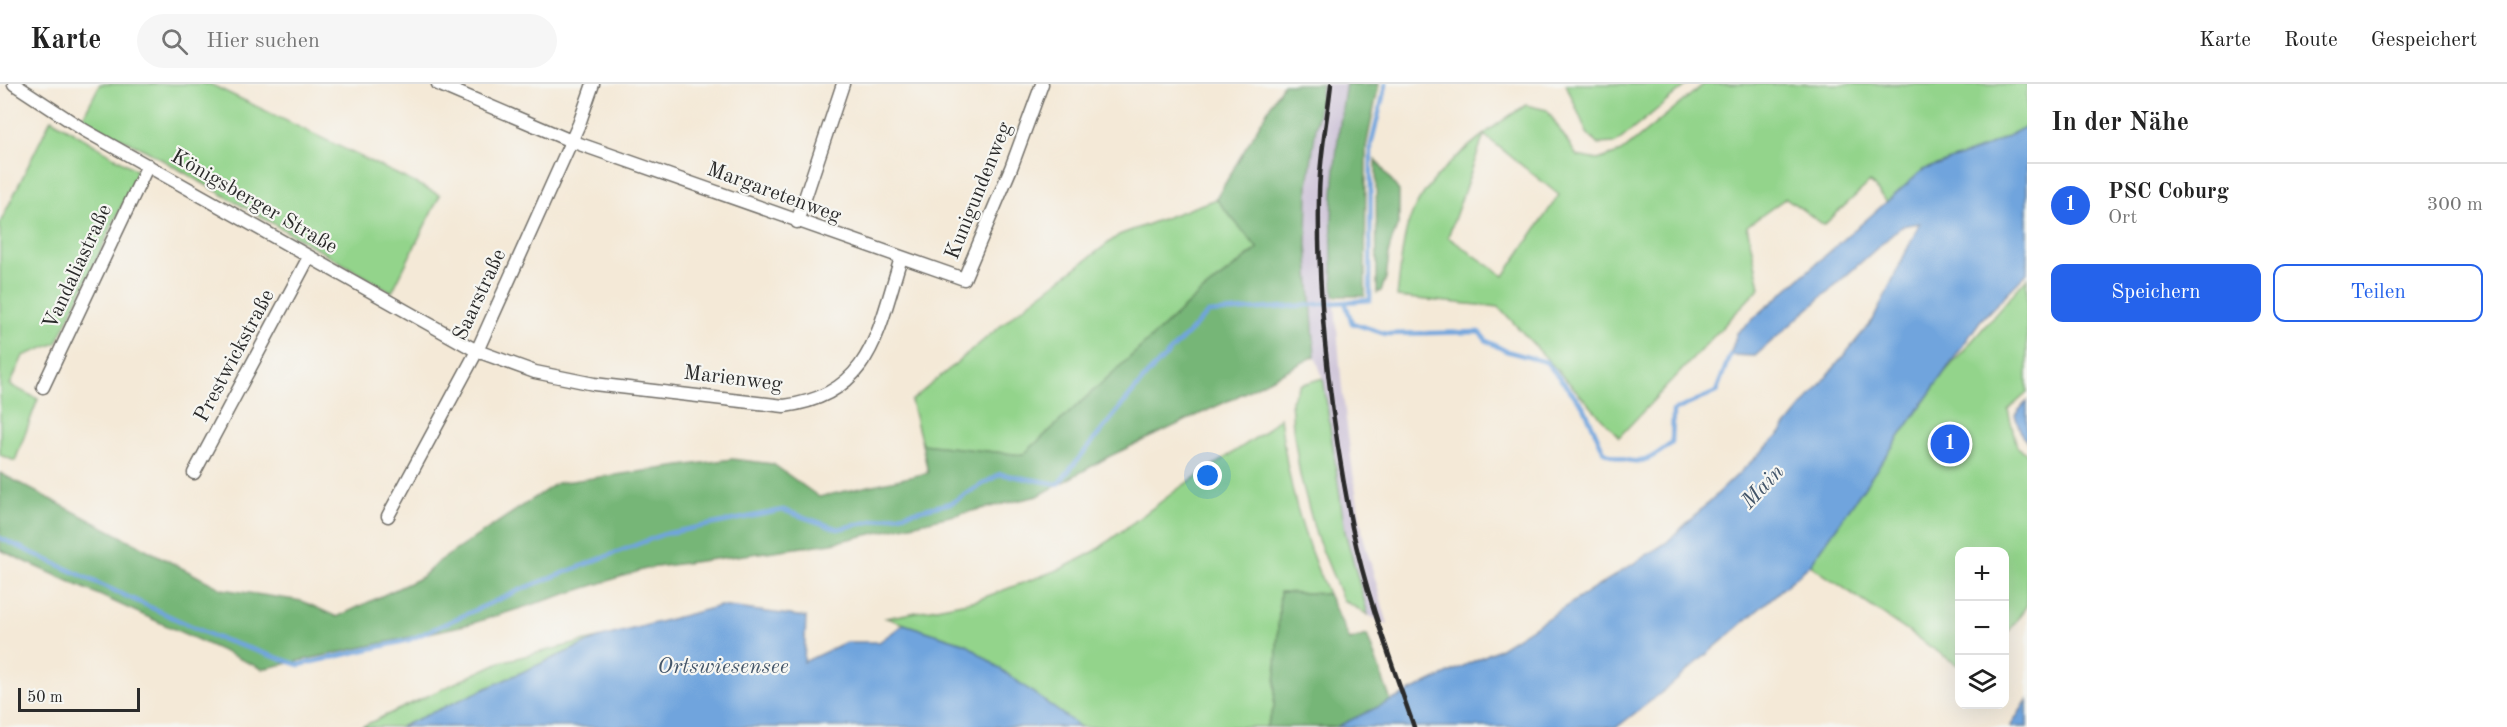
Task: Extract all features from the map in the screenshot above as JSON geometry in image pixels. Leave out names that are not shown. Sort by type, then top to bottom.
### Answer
[{"type":"street","name":"Königsberger Straße","points":[[14,84],[84,130],[477,351]]},
{"type":"street","name":"Margaretenweg","points":[[438,84],[571,141],[964,279]]},
{"type":"street","name":"Saarstraße","points":[[388,516],[477,351],[571,141],[593,84]]},
{"type":"street","points":[[797,222],[843,84]]},
{"type":"street","name":"Kunigundenweg","points":[[964,279],[1011,168],[1042,84]]},
{"type":"street","name":"Vandaliastraße","points":[[43,387],[148,165]]},
{"type":"street","name":"Prestwickstraße","points":[[194,473],[309,257]]},
{"type":"street","name":"Marienweg","points":[[477,351],[535,372],[594,384],[784,406],[807,403],[834,392],[859,368],[874,340],[901,258]]},
{"type":"shaded area","points":[[1322,84],[1346,84],[1333,181],[1332,270],[1342,388],[1353,473],[1363,536],[1388,625],[1368,615],[1345,532],[1323,378],[1315,356],[1307,243],[1308,185]]},
{"type":"green space","points":[[100,84],[210,84],[440,195],[392,292],[147,151],[82,119]]},
{"type":"green space","points":[[1283,84],[1322,84],[1308,185],[1307,243],[1315,356],[1232,399],[1110,456],[1038,496],[832,543],[649,568],[470,624],[262,669],[0,550],[0,473],[222,589],[302,601],[337,617],[422,577],[438,562],[557,483],[732,459],[773,464],[819,497],[928,473],[922,444],[1023,455],[1198,295],[1258,249],[1216,199]]},
{"type":"green space","points":[[1346,84],[1379,84],[1366,147],[1365,296],[1334,296],[1333,190]]},
{"type":"green space","points":[[1566,84],[1688,84],[1616,143],[1597,144],[1587,133]]},
{"type":"green space","points":[[1704,84],[2027,84],[2027,126],[1986,147],[1923,170],[1887,202],[1870,182],[1824,225],[1786,198],[1747,226],[1760,287],[1619,437],[1499,307],[1397,297],[1407,228],[1414,209],[1425,191],[1439,174],[1473,143],[1492,129],[1526,105],[1547,110],[1577,156],[1598,160],[1621,152]],"holes":[[[1484,135],[1559,195],[1504,276],[1448,237]]]},
{"type":"green space","points":[[51,119],[138,171],[57,343],[23,356],[10,385],[38,399],[15,461],[0,455],[0,223]]},
{"type":"green space","points":[[1376,160],[1399,191],[1399,221],[1390,246],[1386,278],[1381,291],[1377,293]]},
{"type":"green space","points":[[1216,199],[1258,248],[1198,295],[1023,455],[922,444],[911,401],[1016,313],[1119,235]]},
{"type":"green space","points":[[2027,278],[2027,393],[2008,410],[2017,447],[2027,453],[2027,605],[2009,631],[2009,547],[1955,547],[1955,663],[1810,565],[1944,373]]},
{"type":"green space","points":[[1323,378],[1345,532],[1368,615],[1343,600],[1316,535],[1300,475],[1291,400],[1300,385]]},
{"type":"green space","points":[[1280,417],[1287,464],[1297,507],[1310,550],[1328,594],[1280,592],[1274,708],[1266,727],[1080,727],[966,644],[886,618],[977,600],[1063,568],[1095,551],[1182,486],[1263,433]]},
{"type":"green space","points":[[1280,592],[1328,594],[1350,640],[1367,635],[1391,701],[1336,727],[1266,727],[1274,708]]},
{"type":"green space","points":[[598,638],[400,727],[361,727],[500,662]]},
{"type":"water","name":"Main","points":[[2027,126],[2027,273],[1980,321],[1810,565],[1670,686],[1617,727],[1336,727],[1499,649],[1666,543],[1778,436],[1873,320],[1920,223],[1902,226],[1755,356],[1730,355],[1737,333],[1923,170],[1986,147]]},
{"type":"water","points":[[2027,401],[2027,442],[2022,436],[2015,415]]},
{"type":"water","name":"Ortswiesensee","points":[[720,606],[806,617],[804,662],[846,642],[879,642],[904,624],[966,644],[1080,727],[400,727],[598,638]]},
{"type":"water","points":[[2027,700],[2027,727],[2010,727]]},
{"type":"waterway","points":[[0,538],[215,637],[299,665],[409,640],[522,589],[664,534],[783,510],[838,529],[951,503],[1000,474],[1058,484],[1147,375],[1208,313],[1370,300],[1371,145],[1386,84]]},
{"type":"waterway","points":[[1345,302],[1352,323],[1386,334],[1479,332],[1487,341],[1506,351],[1546,362],[1584,407],[1604,452],[1625,460],[1647,459],[1672,443],[1673,411],[1716,392],[1730,355]]},
{"type":"railway","points":[[1331,84],[1320,169],[1319,238],[1323,321],[1332,404],[1344,486],[1364,578],[1414,727]]},
{"type":"place","name":"PSC Coburg","points":[[1950,444]]}]
